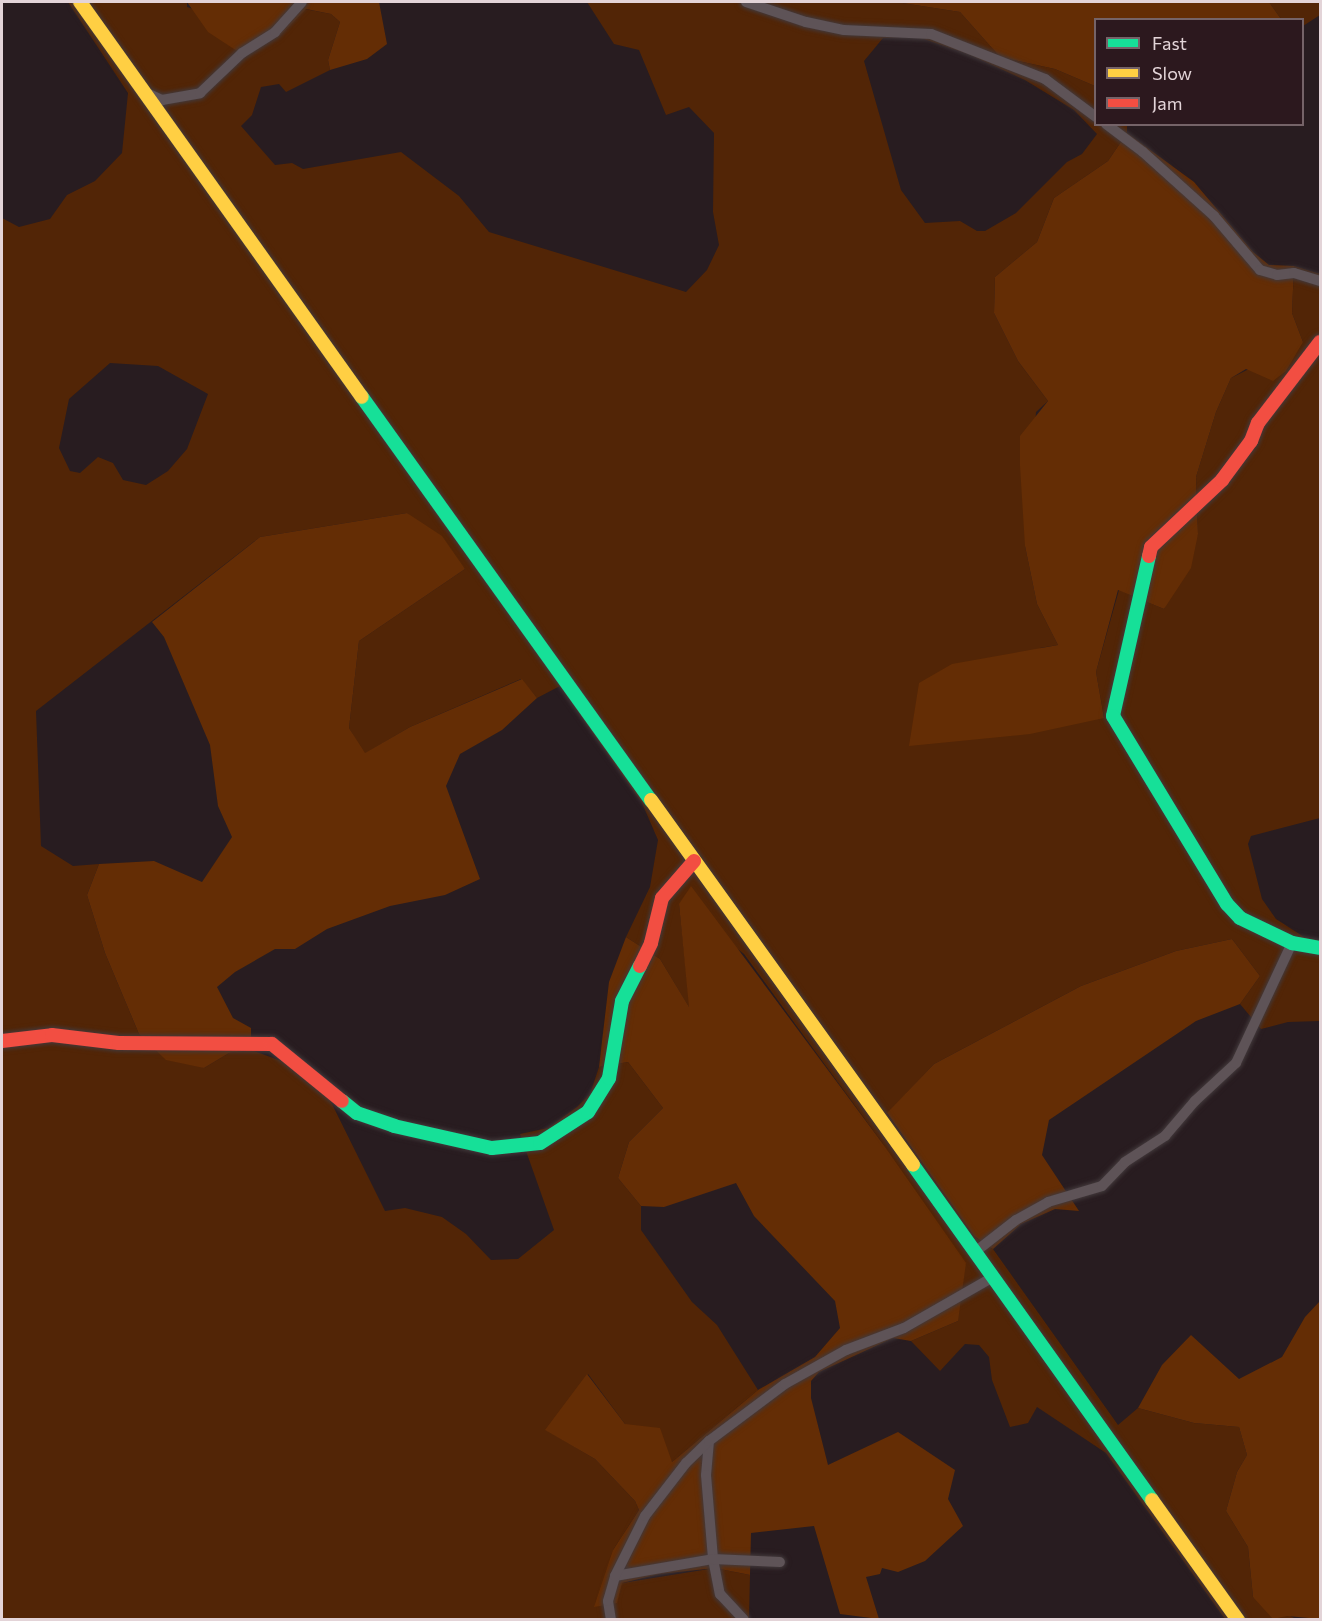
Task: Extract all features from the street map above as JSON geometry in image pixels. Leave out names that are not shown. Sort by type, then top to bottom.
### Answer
[{"type":"street","points":[[80,2],[1238,1620]]},
{"type":"street","points":[[144,92],[162,100],[200,93],[242,53],[275,32],[302,2]]},
{"type":"street","points":[[746,2],[806,22],[844,30],[931,34],[1045,79],[1094,116]]},
{"type":"street","points":[[1109,126],[1143,152],[1214,216],[1260,270],[1277,275],[1294,273],[1320,281]]},
{"type":"street","points":[[1320,342],[1258,423],[1251,441],[1222,480],[1151,547],[1113,716],[1227,904],[1240,918],[1292,943],[1320,948]]},
{"type":"street","points":[[2,1041],[52,1035],[119,1043],[247,1041],[272,1044],[357,1113],[394,1126],[492,1148],[540,1143],[588,1112],[609,1078],[622,1001],[651,943],[658,906],[694,861]]},
{"type":"street","points":[[975,1252],[1016,1220],[1048,1202],[1102,1186],[1125,1162],[1165,1136],[1195,1101],[1236,1063],[1292,943]]},
{"type":"street","points":[[611,1620],[608,1601],[615,1576],[645,1516],[686,1463],[709,1441],[785,1384],[846,1350],[904,1328],[993,1277]]},
{"type":"street","points":[[709,1441],[706,1475],[713,1559],[720,1594],[744,1620]]},
{"type":"street","points":[[615,1576],[713,1559],[780,1562]]},
{"type":"shaded area","points":[[68,2],[187,2],[187,7],[280,36],[305,9],[331,14],[340,22],[328,60],[330,70],[286,92],[279,84],[261,87],[252,115],[241,126],[275,165],[292,163],[303,169],[401,152],[459,196],[489,232],[686,292],[707,270],[719,245],[713,212],[714,133],[689,107],[666,115],[639,50],[614,44],[587,2],[896,2],[960,12],[1000,57],[1055,69],[1094,86],[1094,126],[1127,126],[1127,133],[1108,161],[1054,198],[1037,242],[995,277],[994,313],[1018,361],[1048,401],[1036,412],[1025,546],[1037,604],[1058,645],[1040,648],[1104,718],[1096,672],[1119,590],[1164,609],[1198,534],[1196,477],[1216,412],[1231,378],[1303,342],[1292,313],[1294,266],[1320,274],[1320,818],[1251,836],[1248,844],[1262,899],[1276,919],[1304,937],[1320,941],[1320,1021],[1288,1022],[1261,1029],[1240,1004],[1260,976],[1232,939],[1176,951],[1081,986],[934,1064],[887,1114],[974,1236],[993,1249],[1118,1425],[1138,1408],[1194,1423],[1239,1427],[1247,1455],[1237,1472],[1226,1511],[1248,1547],[1253,1597],[1296,1619],[1225,1619],[1106,1453],[1037,1407],[1028,1423],[1010,1427],[992,1380],[989,1357],[979,1345],[965,1344],[940,1371],[911,1341],[958,1321],[883,1144],[744,954],[679,904],[690,1009],[660,959],[626,937],[650,887],[658,840],[642,803],[560,686],[537,698],[521,679],[410,727],[364,754],[349,728],[359,641],[465,569],[407,513],[260,537],[36,711],[41,846],[73,866],[99,864],[87,895],[105,953],[139,1034],[204,1068],[229,1053],[251,1050],[284,1062],[329,1098],[385,1211],[405,1208],[442,1217],[466,1234],[491,1260],[518,1259],[554,1230],[520,1134],[548,1128],[577,1107],[590,1094],[599,1067],[628,1062],[663,1108],[629,1142],[618,1178],[641,1206],[641,1230],[692,1302],[717,1325],[758,1390],[672,1462],[625,1424],[588,1374],[546,1430],[595,1459],[635,1501],[639,1510],[613,1550],[622,1583],[715,1568],[750,1575],[749,1619],[2,1619],[2,218],[19,227],[50,219],[67,195],[95,181],[122,153],[128,93]],"holes":[[[915,36],[968,54],[1025,80],[1074,110],[1097,134],[1082,154],[1067,162],[1016,213],[985,231],[977,231],[960,221],[925,223],[901,190],[864,61],[883,38]],[[110,363],[158,366],[208,394],[187,449],[168,471],[146,485],[123,480],[113,463],[98,457],[80,473],[70,471],[59,448],[69,399]]]},
{"type":"shaded area","points":[[187,2],[379,2],[387,44],[367,59],[330,70],[328,60],[340,22],[331,14],[306,9],[280,36],[237,51],[208,32]]},
{"type":"shaded area","points":[[896,2],[1269,2],[1280,18],[1094,18],[1094,86],[1055,69],[1000,57],[960,12]]},
{"type":"shaded area","points":[[1269,2],[1320,2],[1320,15],[1304,25],[1304,18],[1280,18]]},
{"type":"shaded area","points":[[1127,133],[1194,182],[1253,252],[1269,265],[1294,266],[1292,313],[1303,342],[1286,371],[1273,381],[1246,369],[1231,378],[1216,412],[1196,477],[1198,534],[1191,568],[1164,609],[1118,590],[1096,672],[1104,718],[1030,734],[909,746],[919,683],[952,664],[1058,645],[1037,604],[1025,546],[1020,466],[1020,436],[1048,401],[1018,361],[994,313],[995,277],[1037,242],[1054,198],[1108,161]]},
{"type":"shaded area","points":[[407,513],[442,536],[465,569],[359,641],[349,728],[365,753],[410,727],[522,679],[537,698],[502,730],[460,754],[446,786],[480,879],[445,895],[390,906],[327,929],[295,949],[275,949],[235,972],[217,987],[233,1018],[251,1028],[251,1050],[229,1053],[204,1068],[166,1060],[139,1034],[105,953],[87,895],[99,864],[154,861],[202,882],[232,837],[218,806],[210,745],[164,637],[152,622],[260,537]]},
{"type":"shaded area","points":[[691,886],[883,1144],[966,1263],[958,1321],[911,1341],[893,1338],[819,1372],[811,1381],[811,1398],[828,1465],[898,1432],[955,1470],[948,1499],[963,1526],[925,1561],[898,1572],[882,1568],[880,1574],[866,1577],[879,1619],[840,1614],[814,1526],[751,1533],[750,1575],[715,1568],[659,1574],[622,1583],[617,1603],[594,1607],[613,1550],[639,1510],[635,1501],[595,1459],[545,1430],[587,1374],[625,1424],[660,1428],[672,1462],[758,1390],[815,1357],[840,1328],[835,1301],[754,1216],[736,1183],[664,1207],[641,1206],[618,1178],[629,1142],[663,1108],[628,1062],[599,1067],[609,982],[626,937],[660,959],[689,1007],[679,904]]},
{"type":"shaded area","points":[[1232,939],[1260,976],[1240,1004],[1196,1021],[1049,1120],[1042,1155],[1079,1211],[1055,1209],[1021,1224],[993,1249],[974,1236],[887,1113],[934,1064],[1081,986],[1176,951]]},
{"type":"shaded area","points":[[1320,1301],[1320,1619],[1287,1616],[1273,1619],[1253,1597],[1248,1547],[1226,1511],[1237,1472],[1247,1455],[1239,1427],[1194,1423],[1138,1408],[1162,1365],[1191,1335],[1239,1379],[1282,1357],[1305,1317]]},
{"type":"traffic: fast","points":[[362,397],[651,800]]},
{"type":"traffic: fast","points":[[1149,556],[1113,716],[1227,904],[1240,918],[1292,943],[1320,948]]},
{"type":"traffic: fast","points":[[342,1101],[357,1113],[394,1126],[492,1148],[540,1143],[588,1112],[609,1078],[622,1001],[640,966]]},
{"type":"traffic: fast","points":[[913,1165],[1152,1500]]},
{"type":"traffic: slow","points":[[80,2],[362,397]]},
{"type":"traffic: slow","points":[[651,800],[913,1165]]},
{"type":"traffic: slow","points":[[1152,1500],[1238,1620]]},
{"type":"traffic: jam","points":[[1149,556],[1151,547],[1222,480],[1251,441],[1258,423],[1320,342]]},
{"type":"traffic: jam","points":[[640,966],[651,943],[662,898],[694,861]]},
{"type":"traffic: jam","points":[[2,1041],[52,1035],[119,1043],[272,1044],[342,1101]]}]
